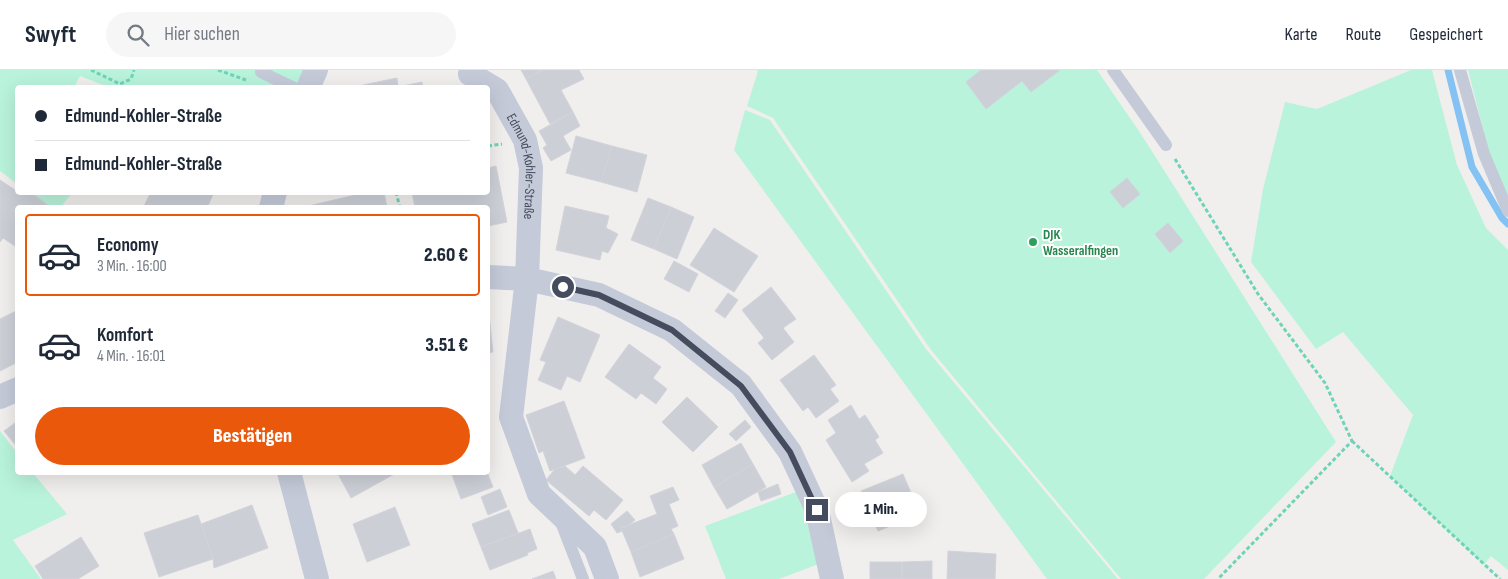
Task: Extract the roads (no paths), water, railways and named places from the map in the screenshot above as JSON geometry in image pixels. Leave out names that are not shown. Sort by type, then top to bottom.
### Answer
[{"type":"street","points":[[309,85],[316,70]]},
{"type":"street","name":"Edmund-Kohler-Straße","points":[[470,74],[489,85]]},
{"type":"street","name":"Edmund-Kohler-Straße","points":[[490,86],[497,90],[525,140],[531,168],[527,279],[511,417],[538,494],[594,547],[607,579]]},
{"type":"street","points":[[490,276],[527,279],[599,295],[672,330],[741,386],[790,452],[817,510],[832,579]]},
{"type":"street","points":[[0,397],[15,391]]},
{"type":"street","points":[[290,475],[317,579]]},
{"type":"lane","points":[[1113,70],[1166,145]]},
{"type":"lane","points":[[1460,70],[1484,154],[1508,211]]},
{"type":"lane","points":[[261,71],[288,85]]},
{"type":"lane","points":[[558,512],[583,579]]},
{"type":"waterway","points":[[1448,70],[1472,167],[1502,218],[1508,224]]},
{"type":"place","name":"DJK Wasseralfingen","points":[[1033,242]]}]
